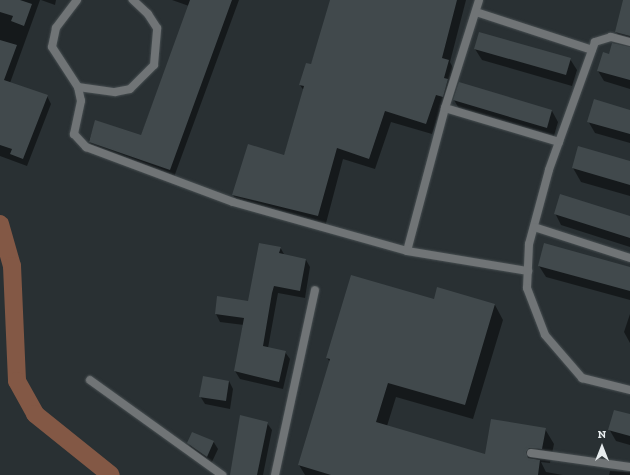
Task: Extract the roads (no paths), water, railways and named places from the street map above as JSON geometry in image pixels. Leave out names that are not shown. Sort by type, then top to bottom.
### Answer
[{"type":"street","points":[[77,0],[56,28],[52,47],[78,87],[81,101],[74,134],[86,147],[233,202],[407,251],[528,270]]},
{"type":"street","points":[[78,87],[115,92],[130,89],[154,65],[157,28],[148,14],[132,0]]},
{"type":"street","points":[[407,251],[446,108],[479,0]]},
{"type":"street","points":[[476,12],[592,50]]},
{"type":"street","points":[[630,42],[604,37],[595,42],[559,142],[529,244],[527,288],[545,335],[582,378],[630,390]]},
{"type":"street","points":[[446,108],[559,142]]},
{"type":"street","points":[[534,227],[630,258]]},
{"type":"street","points":[[275,475],[315,290]]},
{"type":"street","points":[[90,380],[222,475]]},
{"type":"street","points":[[531,453],[630,467]]},
{"type":"waterway","points":[[0,224],[12,266],[17,381],[35,414],[111,475]]}]
